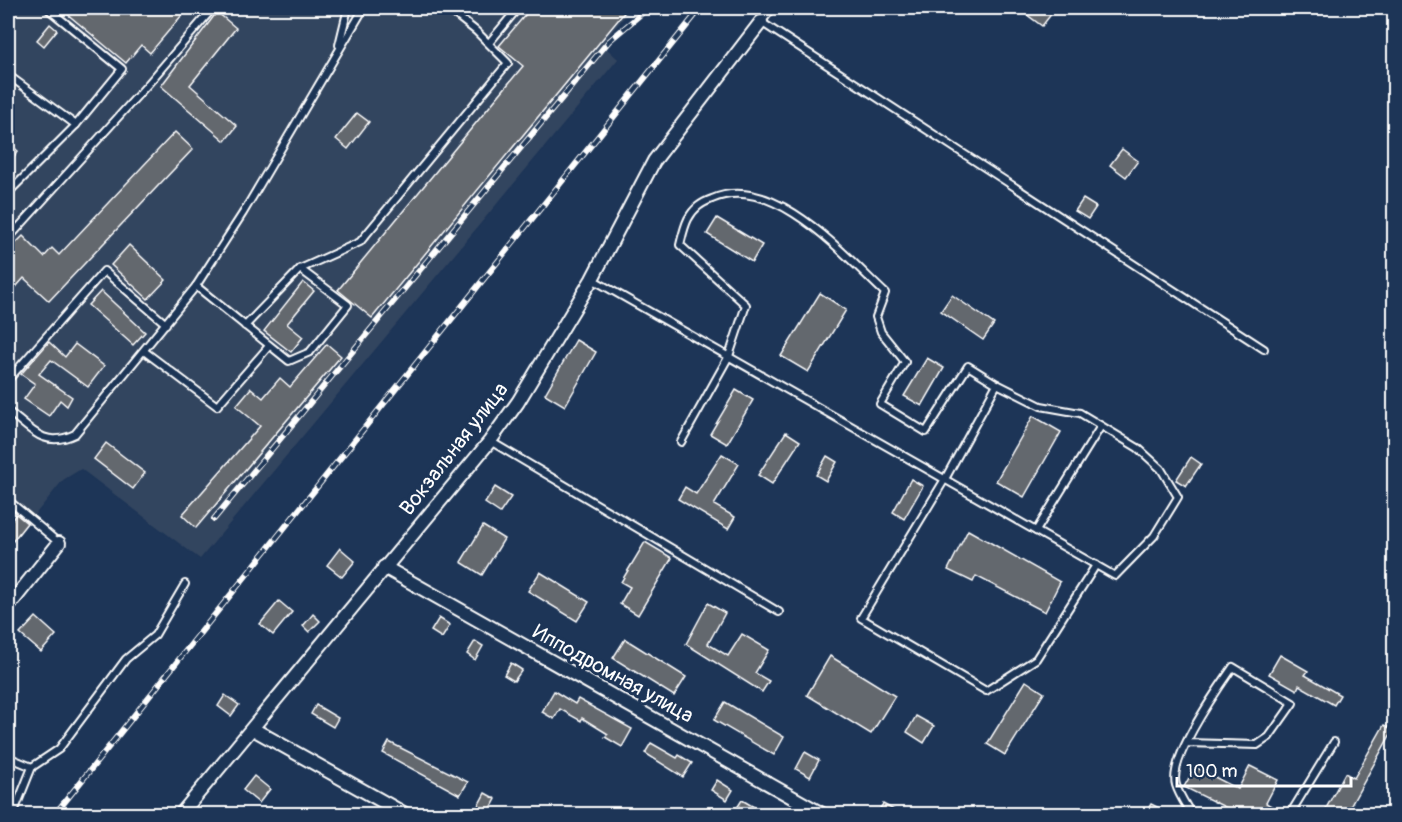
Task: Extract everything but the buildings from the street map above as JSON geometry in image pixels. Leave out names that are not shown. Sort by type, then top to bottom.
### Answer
[{"type":"street","name":"Вокзальная улица","points":[[181,814],[490,441],[518,402],[592,279],[654,161],[761,22]]},
{"type":"street","points":[[8,607],[59,543]]},
{"type":"street","name":"Ипподромная улица","points":[[384,567],[822,814]]},
{"type":"street","points":[[253,729],[405,814]]},
{"type":"lane","points":[[8,193],[76,125],[122,69],[47,8]]},
{"type":"lane","points":[[8,239],[148,84],[213,8]]},
{"type":"lane","points":[[337,53],[348,8]]},
{"type":"lane","points":[[8,411],[45,440],[60,442],[75,434],[196,286],[243,213],[364,8]]},
{"type":"lane","points":[[245,326],[300,270],[360,242],[508,63],[489,43],[447,8]]},
{"type":"lane","points":[[489,43],[518,8]]},
{"type":"lane","points":[[773,8],[761,22],[1264,349]]},
{"type":"lane","points":[[8,75],[76,125]]},
{"type":"lane","points":[[592,279],[729,356],[1115,576],[1154,536],[1178,497],[1161,469],[1138,448],[1080,413],[1041,406],[997,384],[968,366],[926,432],[880,404],[905,362],[881,332],[876,317],[885,293],[804,219],[758,195],[724,193],[699,204],[687,220],[680,245],[746,304],[729,356],[681,442]]},
{"type":"lane","points":[[196,286],[290,361],[310,352],[348,305],[300,270]]},
{"type":"lane","points":[[8,380],[104,271],[166,324]]},
{"type":"lane","points":[[144,351],[217,406],[269,346]]},
{"type":"lane","points":[[997,384],[945,479],[861,618],[986,691],[1036,659],[1096,565]]},
{"type":"lane","points":[[1036,531],[1101,426]]},
{"type":"lane","points":[[490,441],[779,612]]},
{"type":"lane","points":[[8,500],[59,543]]},
{"type":"lane","points":[[10,814],[16,807],[32,767],[59,749],[126,659],[155,635],[185,584]]},
{"type":"lane","points":[[1188,743],[1257,745],[1269,737],[1293,704],[1233,667],[1212,698],[1188,743],[1178,763],[1175,783],[1191,814]]},
{"type":"lane","points":[[1290,814],[1334,742]]},
{"type":"lane","points":[[8,757],[32,767]]},
{"type":"shaded area","points":[[8,8],[632,8],[602,44],[618,59],[200,559],[81,469],[63,480],[8,548]]},
{"type":"railway","points":[[214,519],[609,41],[648,8]]},
{"type":"railway","points":[[55,814],[701,8]]}]
